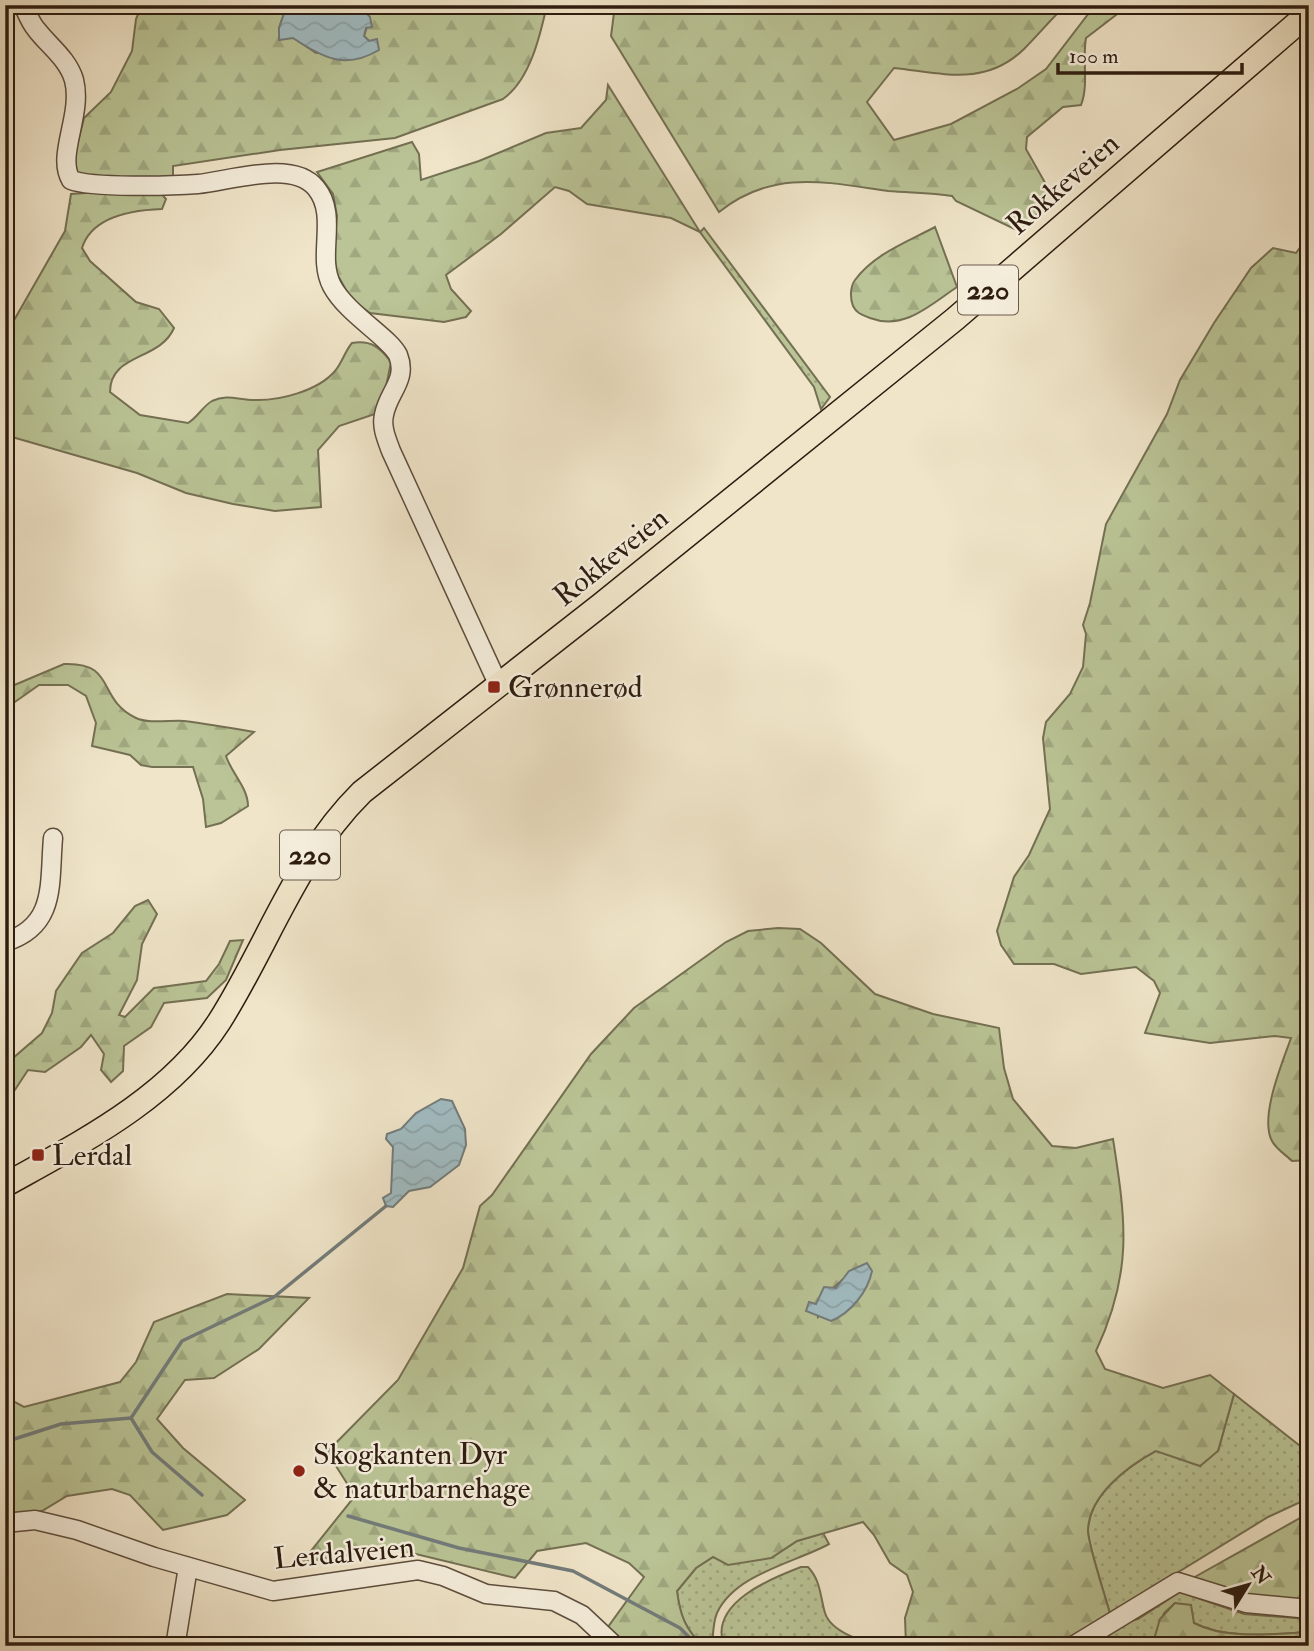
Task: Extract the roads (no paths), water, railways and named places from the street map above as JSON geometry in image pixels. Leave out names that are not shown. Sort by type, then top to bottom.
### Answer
[{"type":"main road","name":"Rokkeveien","points":[[5,1185],[119,1117],[151,1095],[190,1061],[219,1022],[300,871],[327,828],[362,792],[499,686],[955,318],[1309,13]]},
{"type":"street","points":[[23,5],[35,28],[67,64],[74,80],[78,107],[64,164],[71,180],[92,185],[197,184],[286,173],[310,182],[317,188],[327,215],[326,261],[330,283],[342,304],[397,353],[402,373],[384,414],[391,451],[499,686]]},
{"type":"street","points":[[5,942],[28,933],[39,922],[46,906],[53,838]]},
{"type":"street","name":"Lerdalveien","points":[[5,1522],[35,1520],[77,1530],[188,1567],[273,1591],[418,1570],[443,1576],[486,1594],[554,1601],[582,1615],[615,1646]]},
{"type":"street","points":[[173,1646],[188,1567]]},
{"type":"street","points":[[1073,1646],[1178,1582],[1246,1603],[1309,1609]]},
{"type":"water","points":[[287,5],[359,5],[370,17],[372,27],[366,28],[364,36],[369,41],[377,39],[379,50],[355,59],[334,59],[293,38],[279,40],[279,28]]},
{"type":"water","points":[[441,1099],[452,1101],[465,1129],[466,1145],[459,1165],[430,1187],[409,1191],[393,1207],[386,1206],[383,1198],[391,1193],[393,1147],[386,1139],[387,1134],[401,1129],[416,1113]]},
{"type":"water","points":[[867,1263],[872,1271],[867,1286],[845,1313],[831,1321],[806,1311],[809,1302],[816,1304],[824,1287],[836,1288],[849,1271]]},
{"type":"waterway","points":[[131,1418],[182,1341],[274,1297],[386,1206]]},
{"type":"waterway","points":[[5,1442],[61,1424],[131,1418],[152,1452],[202,1495]]},
{"type":"waterway","points":[[348,1516],[459,1548],[573,1571],[680,1628],[698,1646]]},
{"type":"place","name":"Grønnerød","points":[[494,687]]},
{"type":"place","name":"Lerdal","points":[[38,1155]]},
{"type":"place","name":"Skogkanten Dyr & naturbarnehage","points":[[299,1471]]}]
